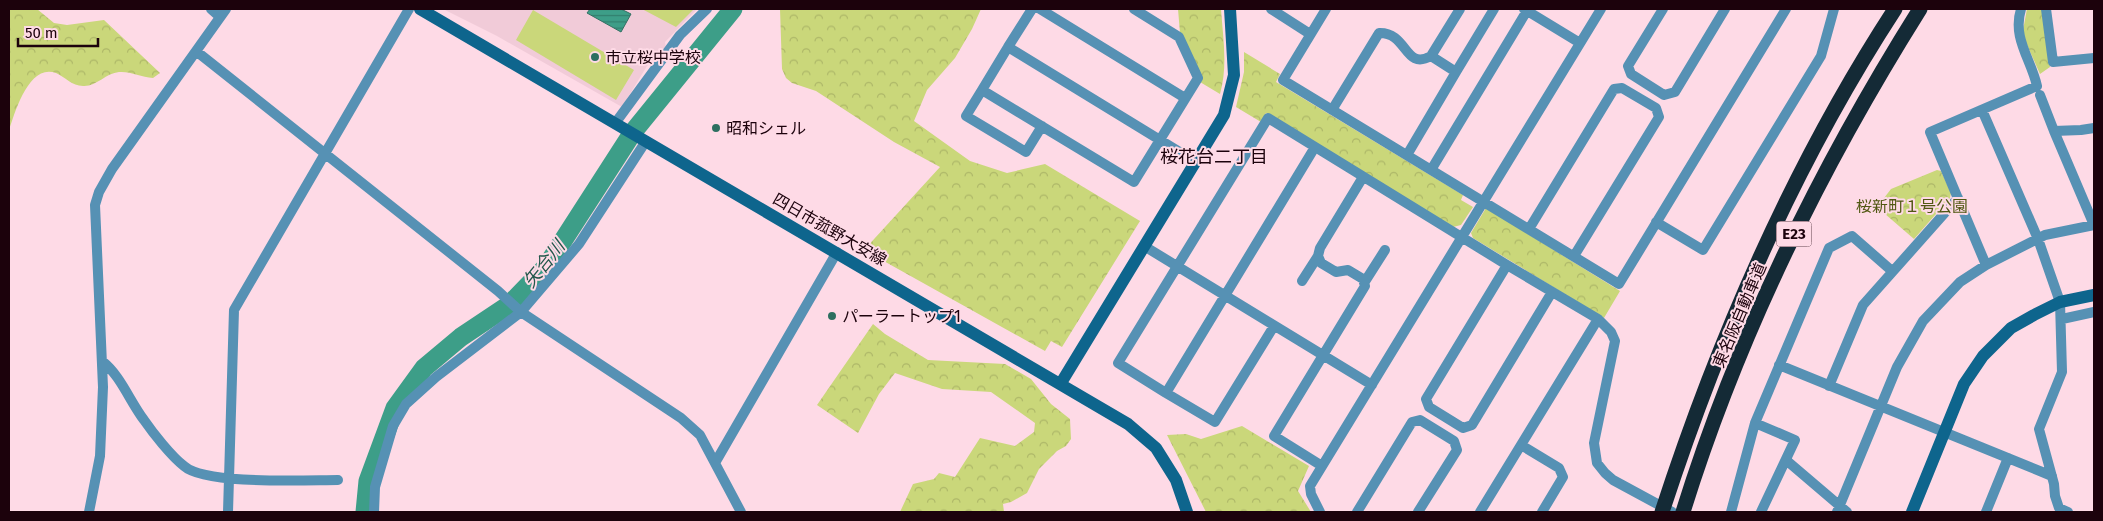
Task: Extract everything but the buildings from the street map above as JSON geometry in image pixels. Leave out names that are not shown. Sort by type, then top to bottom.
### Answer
[{"type":"highway","name":"東名阪自動車道","points":[[1662,512],[1695,413],[1770,236],[1799,175],[1895,9]]},
{"type":"highway","name":"東名阪自動車道","points":[[1683,512],[1714,420],[1787,248],[1818,185],[1858,112],[1920,9]]},
{"type":"main road","name":"四日市菰野大安線","points":[[420,9],[618,123],[1128,424],[1156,448],[1176,480],[1188,512]]},
{"type":"main road","points":[[1061,383],[1224,114],[1229,102],[1234,75],[1230,9]]},
{"type":"main road","points":[[1912,512],[1964,384],[1975,365],[1990,347],[2011,328],[2060,302],[2094,295]]},
{"type":"street","points":[[89,512],[100,456],[102,361],[95,205],[112,169],[223,13],[211,9]]},
{"type":"street","points":[[228,512],[234,310],[409,9]]},
{"type":"street","points":[[618,123],[680,35],[706,9]]},
{"type":"street","points":[[1032,9],[966,116],[1026,152],[1042,126]]},
{"type":"street","points":[[1040,9],[1185,98]]},
{"type":"street","points":[[982,90],[1134,182],[1198,78],[1179,37],[1134,9]]},
{"type":"street","points":[[1271,9],[1310,34]]},
{"type":"street","points":[[1326,9],[1283,80],[1619,284],[1786,9]]},
{"type":"street","points":[[1332,110],[1379,33],[1389,32],[1397,38],[1406,53],[1418,60],[1431,56],[1460,9]]},
{"type":"street","points":[[1407,155],[1494,9]]},
{"type":"street","points":[[1431,170],[1526,9],[1580,43]]},
{"type":"street","points":[[1320,512],[1311,494],[1310,486],[1601,9]]},
{"type":"street","points":[[1663,9],[1628,66],[1631,74],[1664,95]]},
{"type":"street","points":[[1656,108],[1664,95],[1675,92],[1725,9]]},
{"type":"street","points":[[1656,222],[1704,250],[1821,56],[1834,9]]},
{"type":"street","points":[[1986,265],[1930,132],[2037,86],[2019,38],[2018,26],[2021,9]]},
{"type":"street","points":[[2046,9],[2053,62],[2094,58]]},
{"type":"street","points":[[1008,47],[1196,162]]},
{"type":"street","points":[[196,51],[522,312],[681,418],[700,435],[741,512]]},
{"type":"street","points":[[1431,56],[1456,72]]},
{"type":"street","points":[[1622,88],[1631,74]]},
{"type":"street","points":[[1529,229],[1614,89],[1622,88],[1656,108],[1659,116],[1574,256]]},
{"type":"street","points":[[1786,460],[1841,510],[1897,367],[1923,321],[1960,282],[1986,265],[2046,236],[2094,225],[2040,94]]},
{"type":"street","points":[[1982,110],[2038,239],[2060,302],[2062,319],[2062,372],[2040,429],[2052,476],[2054,496],[2061,511]]},
{"type":"street","points":[[1274,326],[1215,422],[1118,364],[1268,118],[1462,238],[1598,319],[1611,332],[1615,341],[1594,434],[1595,458],[1605,474],[1613,480],[1672,512]]},
{"type":"street","points":[[2054,131],[2094,128]]},
{"type":"street","points":[[374,512],[375,487],[393,426],[406,404],[436,377],[522,312],[579,244],[646,141]]},
{"type":"street","points":[[1166,393],[1315,147]]},
{"type":"street","points":[[1302,282],[1318,256],[1320,248],[1363,177]]},
{"type":"street","points":[[1829,386],[1863,305],[1958,198]]},
{"type":"street","points":[[1731,512],[1755,423],[1829,248],[1852,236],[1892,271]]},
{"type":"street","points":[[1144,246],[1372,385]]},
{"type":"street","points":[[1322,466],[1274,436],[1365,286],[1364,283],[1384,250]]},
{"type":"street","points":[[715,463],[837,252]]},
{"type":"street","points":[[1318,256],[1321,264],[1336,272],[1348,270],[1363,279],[1364,283]]},
{"type":"street","points":[[1463,428],[1429,407],[1426,399],[1507,265]]},
{"type":"street","points":[[1454,442],[1463,428],[1472,425],[1552,292]]},
{"type":"street","points":[[2062,319],[2094,312]]},
{"type":"street","points":[[1480,512],[1598,319]]},
{"type":"street","points":[[102,361],[112,370],[144,420],[184,467],[195,472],[229,479],[338,480]]},
{"type":"street","points":[[1779,365],[2052,476]]},
{"type":"street","points":[[1357,512],[1412,422],[1420,420],[1429,407]]},
{"type":"street","points":[[1418,512],[1457,450],[1454,442],[1420,420]]},
{"type":"street","points":[[1755,423],[1795,440],[1761,512]]},
{"type":"street","points":[[1521,445],[1559,468],[1563,477],[1542,512]]},
{"type":"street","points":[[1986,512],[2008,458]]},
{"type":"shaded area","name":"市立桜中学校","points":[[443,9],[697,9],[665,42],[666,48],[647,66],[622,107],[497,36]]},
{"type":"shaded area","points":[[590,9],[621,9],[631,14],[621,32],[587,13]]},
{"type":"green space","points":[[9,9],[37,9],[54,23],[67,25],[104,20],[160,73],[153,78],[119,72],[88,86],[79,86],[56,73],[46,72],[38,75],[31,82],[19,101],[9,130]]},
{"type":"green space","points":[[642,9],[694,9],[676,27]]},
{"type":"green space","points":[[780,9],[981,9],[955,58],[927,90],[914,121],[970,161],[1007,173],[1045,164],[1140,221],[1062,347],[1051,341],[1045,351],[864,250],[940,167],[894,142],[816,91],[792,83],[786,78],[782,69]]},
{"type":"green space","points":[[1178,9],[1221,9],[1224,73],[1220,94],[1200,82],[1180,33]]},
{"type":"green space","points":[[2027,9],[2042,9],[2050,67],[2040,74],[2024,38],[2023,30]]},
{"type":"green space","points":[[533,10],[634,70],[616,100],[516,40]]},
{"type":"green space","points":[[1244,52],[1280,74],[1276,82],[1463,195],[1461,200],[1473,207],[1461,225],[1453,227],[1266,113],[1261,122],[1236,107],[1244,72]]},
{"type":"green space","name":"桜新町１号公園","points":[[1937,170],[1941,171],[1951,193],[1950,198],[1914,239],[1877,207],[1891,189]]},
{"type":"green space","points":[[1486,208],[1620,291],[1604,318],[1473,238],[1471,233]]},
{"type":"green space","points":[[873,324],[885,334],[928,360],[1005,364],[1031,379],[1051,404],[1070,419],[1071,439],[1066,446],[1057,451],[1039,469],[1027,493],[1011,502],[1003,504],[1004,512],[900,512],[913,484],[934,479],[939,473],[955,477],[980,438],[1015,446],[1034,432],[1035,423],[991,392],[942,389],[895,373],[879,394],[858,433],[817,405]]},
{"type":"green space","points":[[1242,426],[1309,466],[1298,491],[1311,512],[1206,512],[1167,435],[1186,434],[1201,439]]},
{"type":"waterway","name":"矢合川","points":[[365,512],[368,481],[395,408],[424,368],[461,337],[509,305],[546,267],[633,132],[733,9]]},
{"type":"place","name":"市立桜中学校","points":[[595,57]]},
{"type":"place","name":"昭和シェル","points":[[716,128]]},
{"type":"place","name":"パーラートップ1","points":[[832,316]]},
{"type":"district","name":"桜花台二丁目","points":[[1214,157]]}]
